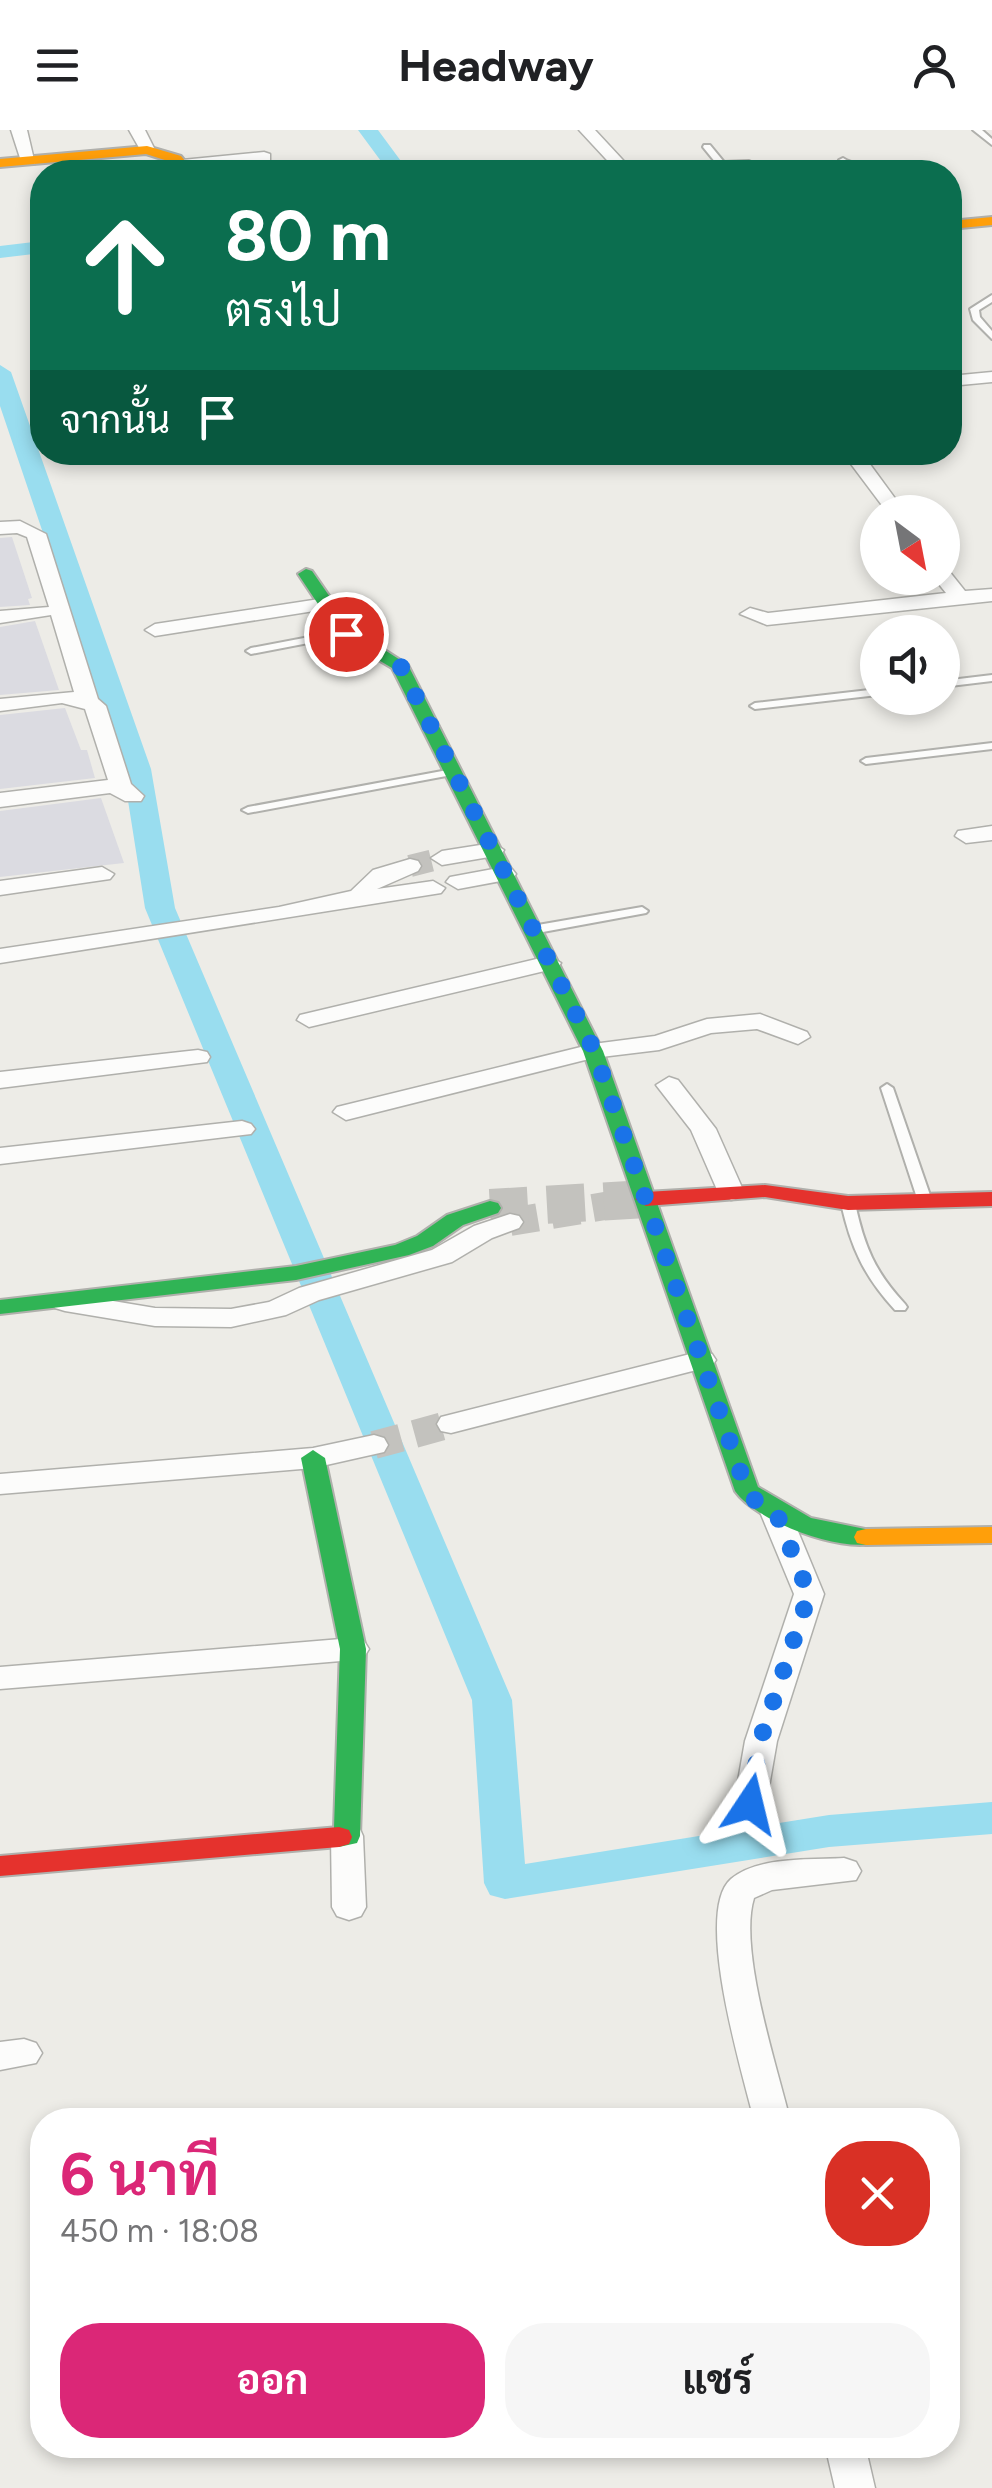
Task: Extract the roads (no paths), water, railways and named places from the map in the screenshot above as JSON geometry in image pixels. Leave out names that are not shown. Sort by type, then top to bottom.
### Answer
[{"type":"street","points":[[587,130],[615,160]]},
{"type":"street","points":[[0,163],[32,154],[142,140],[175,160]]},
{"type":"street","points":[[0,149],[32,154]]},
{"type":"street","points":[[250,160],[264,158]]},
{"type":"street","points":[[962,224],[992,221]]},
{"type":"street","points":[[962,380],[992,377]]},
{"type":"street","points":[[861,465],[883,495]]},
{"type":"street","points":[[0,528],[20,527],[36,534],[88,701]]},
{"type":"street","points":[[306,574],[346,634],[400,665],[594,1050],[747,1491],[760,1506],[828,1532],[889,1540],[992,1535]]},
{"type":"street","points":[[750,614],[767,620],[977,597],[992,620]]},
{"type":"street","points":[[155,630],[326,604]]},
{"type":"street","points":[[0,617],[42,612]]},
{"type":"street","points":[[0,705],[66,698],[88,701],[94,706],[128,792],[0,800]]},
{"type":"street","points":[[966,836],[992,834]]},
{"type":"street","points":[[442,858],[492,850]]},
{"type":"street","points":[[360,896],[367,882],[410,866]]},
{"type":"street","points":[[0,888],[102,874]]},
{"type":"street","points":[[458,882],[504,874]]},
{"type":"street","points":[[0,956],[279,914],[360,896],[432,888]]},
{"type":"street","points":[[309,1020],[550,963]]},
{"type":"street","points":[[346,1112],[594,1050],[659,1043],[706,1026],[760,1021],[798,1037]]},
{"type":"street","points":[[1,1076],[198,1056]]},
{"type":"street","points":[[669,1085],[704,1129],[731,1192]]},
{"type":"street","points":[[0,1156],[242,1129]]},
{"type":"street","points":[[646,1199],[765,1191],[848,1203],[992,1199]]},
{"type":"street","points":[[0,1307],[302,1284],[361,1268],[442,1256],[483,1232],[500,1216]]},
{"type":"street","points":[[64,1302],[197,1320],[232,1318],[276,1309],[302,1284]]},
{"type":"street","points":[[451,1424],[702,1360]]},
{"type":"street","points":[[0,1484],[313,1458],[374,1445]]},
{"type":"street","points":[[313,1458],[353,1649],[347,1836],[349,1908]]},
{"type":"street","points":[[750,1804],[760,1741],[809,1594],[776,1512]]},
{"type":"street","points":[[0,1678],[353,1649]]},
{"type":"street","points":[[0,1866],[347,1836]]},
{"type":"street","points":[[769,2108],[738,1969],[732,1910],[738,1892],[751,1882],[844,1871]]},
{"type":"street","points":[[848,2458],[855,2488]]},
{"type":"lane","points":[[977,130],[992,144]]},
{"type":"lane","points":[[707,146],[718,160]]},
{"type":"lane","points":[[992,298],[974,309],[976,318],[992,336]]},
{"type":"lane","points":[[251,651],[346,634]]},
{"type":"lane","points":[[960,682],[992,678]]},
{"type":"lane","points":[[755,706],[860,694]]},
{"type":"lane","points":[[866,761],[992,746]]},
{"type":"lane","points":[[248,810],[453,772]]},
{"type":"lane","points":[[532,930],[642,910]]},
{"type":"lane","points":[[886,1088],[925,1201]]},
{"type":"lane","points":[[848,1203],[856,1246],[874,1280],[900,1308]]},
{"type":"waterway","points":[[368,130],[390,160]]},
{"type":"waterway","points":[[0,252],[30,248]]},
{"type":"waterway","points":[[0,372],[30,459]]},
{"type":"waterway","points":[[32,465],[137,769],[160,908],[492,1700],[505,1883],[829,1831],[992,1818]]},
{"type":"tunnel","points":[[410,866],[442,858]]},
{"type":"tunnel","points":[[510,1222],[646,1199]]},
{"type":"tunnel","points":[[490,1208],[646,1199]]},
{"type":"tunnel","points":[[374,1445],[451,1424]]}]
